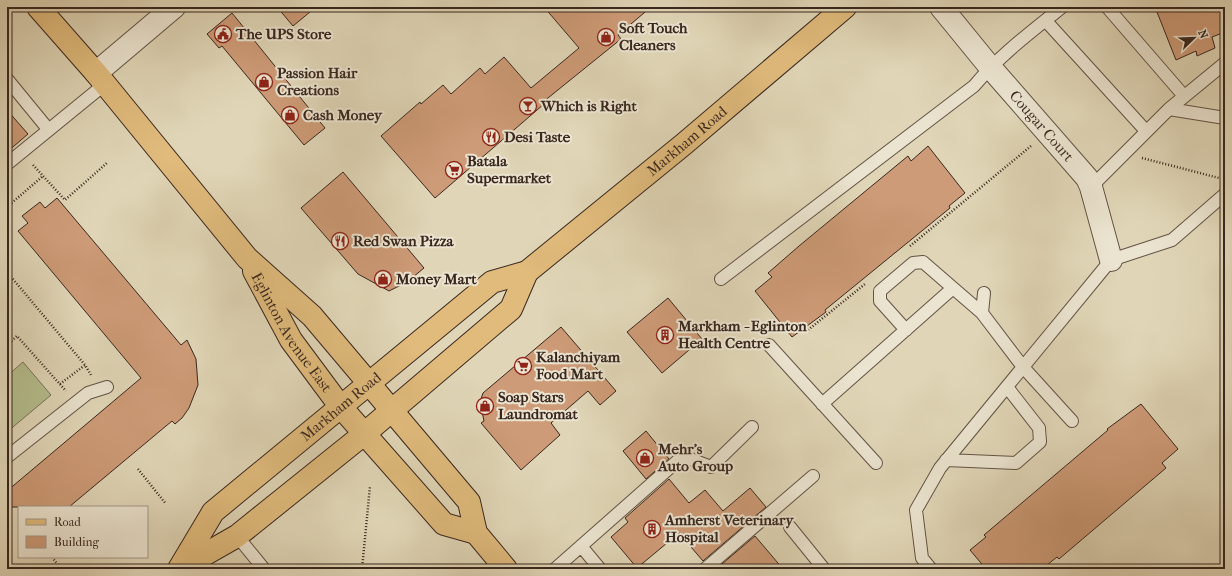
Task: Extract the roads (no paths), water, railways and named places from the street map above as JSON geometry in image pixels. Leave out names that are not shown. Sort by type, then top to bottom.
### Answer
[{"type":"main road","name":"Eglinton Avenue East","points":[[38,7],[101,78],[247,258],[312,316],[470,502],[476,532],[506,569]]},
{"type":"main road","name":"Markham Road","points":[[180,569],[213,512],[492,282],[527,272],[684,144],[845,7]]},
{"type":"main road","name":"Eglinton Avenue East","points":[[247,258],[291,340],[340,406],[444,524],[476,532]]},
{"type":"main road","name":"Markham Road","points":[[180,569],[237,536],[364,434],[511,309],[527,272]]},
{"type":"street","points":[[101,78],[174,7]]},
{"type":"street","name":"Cougar Court","points":[[941,7],[1087,178],[1091,187],[1111,260]]},
{"type":"lane","points":[[720,279],[974,86],[990,66],[1062,7]]},
{"type":"lane","points":[[1107,7],[1184,96]]},
{"type":"lane","points":[[1046,20],[1146,131]]},
{"type":"lane","points":[[1091,187],[1169,109],[1225,63]]},
{"type":"lane","points":[[7,164],[48,129],[101,78]]},
{"type":"lane","points":[[7,79],[48,129]]},
{"type":"lane","points":[[1169,109],[1225,118]]},
{"type":"lane","points":[[931,569],[922,558],[916,510],[946,460],[1111,260],[1172,240],[1225,194]]},
{"type":"lane","points":[[906,330],[880,301],[880,291],[913,263],[923,262],[982,313],[1023,366],[1072,421]]},
{"type":"lane","points":[[822,404],[953,288]]},
{"type":"lane","points":[[982,313],[984,293]]},
{"type":"lane","points":[[768,345],[876,463]]},
{"type":"lane","points":[[946,460],[1016,463],[1040,442],[1039,428],[1007,387]]},
{"type":"lane","points":[[7,457],[88,393],[103,389]]},
{"type":"lane","points":[[555,569],[683,456],[711,467],[752,427]]},
{"type":"lane","points":[[705,569],[813,476]]},
{"type":"lane","points":[[790,527],[824,569]]},
{"type":"lane","points":[[237,536],[264,569]]},
{"type":"lane","points":[[581,546],[600,569]]},
{"type":"place","name":"The UPS Store","points":[[223,34]]},
{"type":"place","name":"Soft Touch Cleaners","points":[[606,37]]},
{"type":"place","name":"Passion Hair Creations","points":[[264,82]]},
{"type":"place","name":"Which is Right","points":[[528,106]]},
{"type":"place","name":"Cash Money","points":[[290,115]]},
{"type":"place","name":"Desi Taste","points":[[491,137]]},
{"type":"place","name":"Batala Supermarket","points":[[454,170]]},
{"type":"place","name":"Red Swan Pizza","points":[[340,241]]},
{"type":"place","name":"Money Mart","points":[[383,279]]},
{"type":"place","name":"Markham - Eglinton Health Centre","points":[[665,335]]},
{"type":"place","name":"Kalanchiyam Food Mart","points":[[523,366]]},
{"type":"place","name":"Soap Stars Laundromat","points":[[485,406]]},
{"type":"place","name":"Mehr's Auto Group","points":[[645,458]]},
{"type":"place","name":"Amherst Veterinary Hospital","points":[[652,529]]}]
